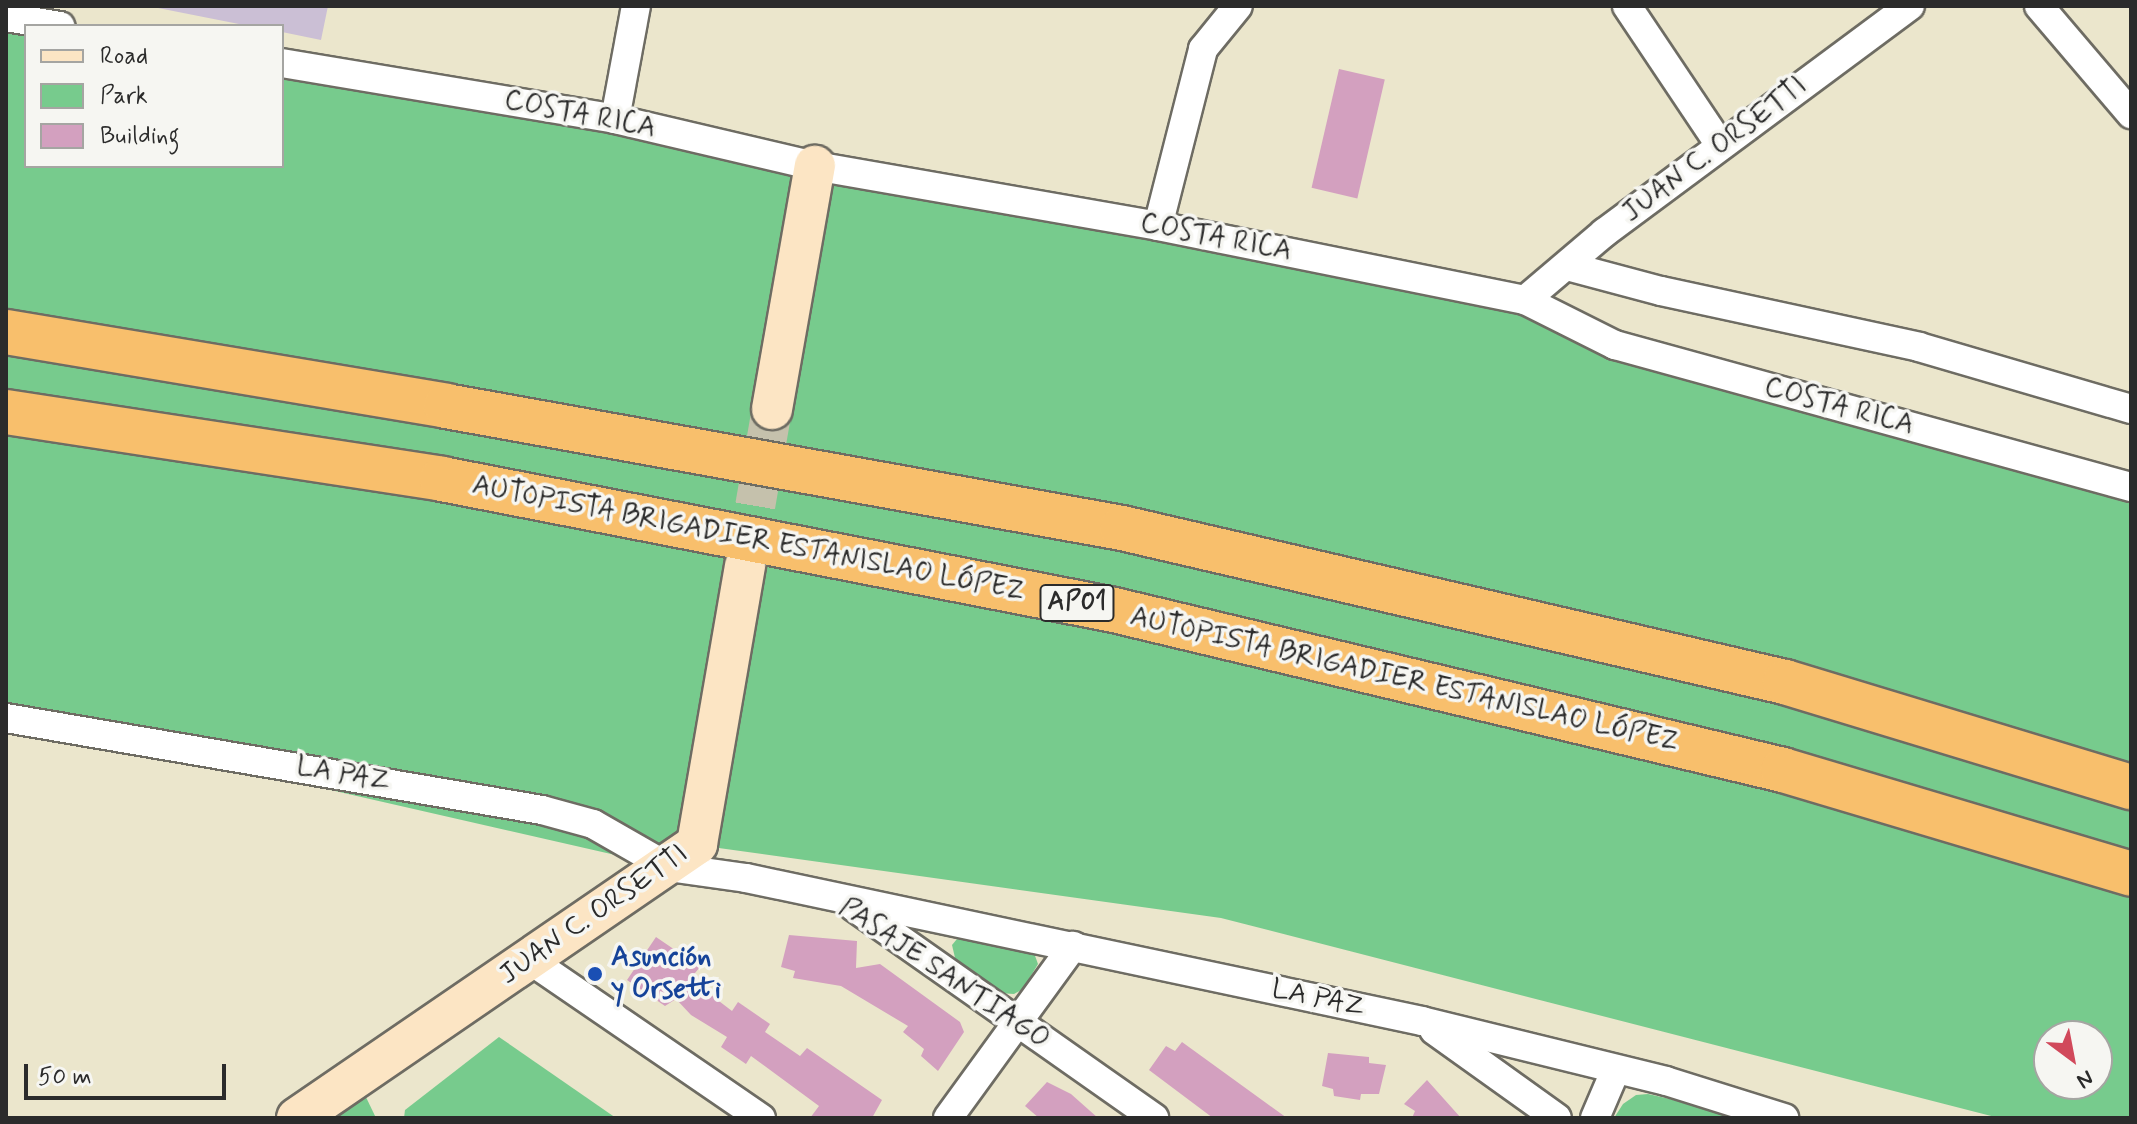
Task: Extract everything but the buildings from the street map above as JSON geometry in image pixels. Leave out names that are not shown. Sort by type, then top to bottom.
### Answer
[{"type":"highway","points":[[6,332],[446,406],[1122,528],[1785,682],[2131,787]]},
{"type":"highway","name":"AUTOPISTA BRIGADIER ESTANISLAO LÓPEZ","points":[[6,412],[442,479],[1114,610],[1783,770],[2131,874]]},
{"type":"street","points":[[615,119],[636,6]]},
{"type":"street","points":[[1158,226],[1203,49],[1238,6]]},
{"type":"street","points":[[1627,6],[1720,145]]},
{"type":"street","name":"JUAN C. ORSETTI","points":[[1525,300],[1604,233],[1910,6]]},
{"type":"street","points":[[2039,6],[2131,114]]},
{"type":"street","points":[[6,17],[48,24]]},
{"type":"street","name":"COSTA RICA","points":[[284,63],[615,119],[815,166],[1158,226],[1525,300],[1615,345],[2131,487]]},
{"type":"street","points":[[772,409],[815,166]]},
{"type":"street","points":[[1567,266],[1661,291],[1919,347],[2131,409]]},
{"type":"street","name":"JUAN C. ORSETTI","points":[[297,1118],[668,867],[697,844],[745,565]]},
{"type":"street","name":"LA PAZ","points":[[6,718],[542,810],[593,824],[668,867]]},
{"type":"street","name":"PASAJE SANTIAGO","points":[[668,867],[746,878],[847,902],[1154,1118]]},
{"type":"street","name":"LA PAZ","points":[[847,902],[1073,946],[1422,1021],[1616,1069],[1784,1118]]},
{"type":"street","points":[[948,1118],[1073,946]]},
{"type":"street","points":[[530,960],[761,1118]]},
{"type":"street","points":[[1422,1021],[1557,1118]]},
{"type":"street","points":[[1595,1118],[1616,1069]]},
{"type":"shaded area","points":[[148,6],[328,6],[321,40],[284,32],[284,24],[239,24]]},
{"type":"green space","points":[[6,17],[24,25],[24,168],[284,168],[284,63],[1525,300],[1615,345],[2131,487],[2131,1118],[1999,1118],[1221,918],[697,845],[668,867],[6,716]]},
{"type":"green space","points":[[957,939],[1034,953],[1038,964],[1023,989],[1014,994],[998,993],[956,962],[952,945]]},
{"type":"green space","points":[[499,1037],[616,1118],[404,1118],[405,1110]]},
{"type":"green space","points":[[364,1093],[376,1118],[329,1118]]},
{"type":"green space","points":[[1648,1094],[1732,1118],[1614,1118],[1623,1104],[1636,1095]]},
{"type":"tunnel","points":[[745,565],[772,409]]},
{"type":"place","name":"Asunción y Orsetti","points":[[595,974]]}]
